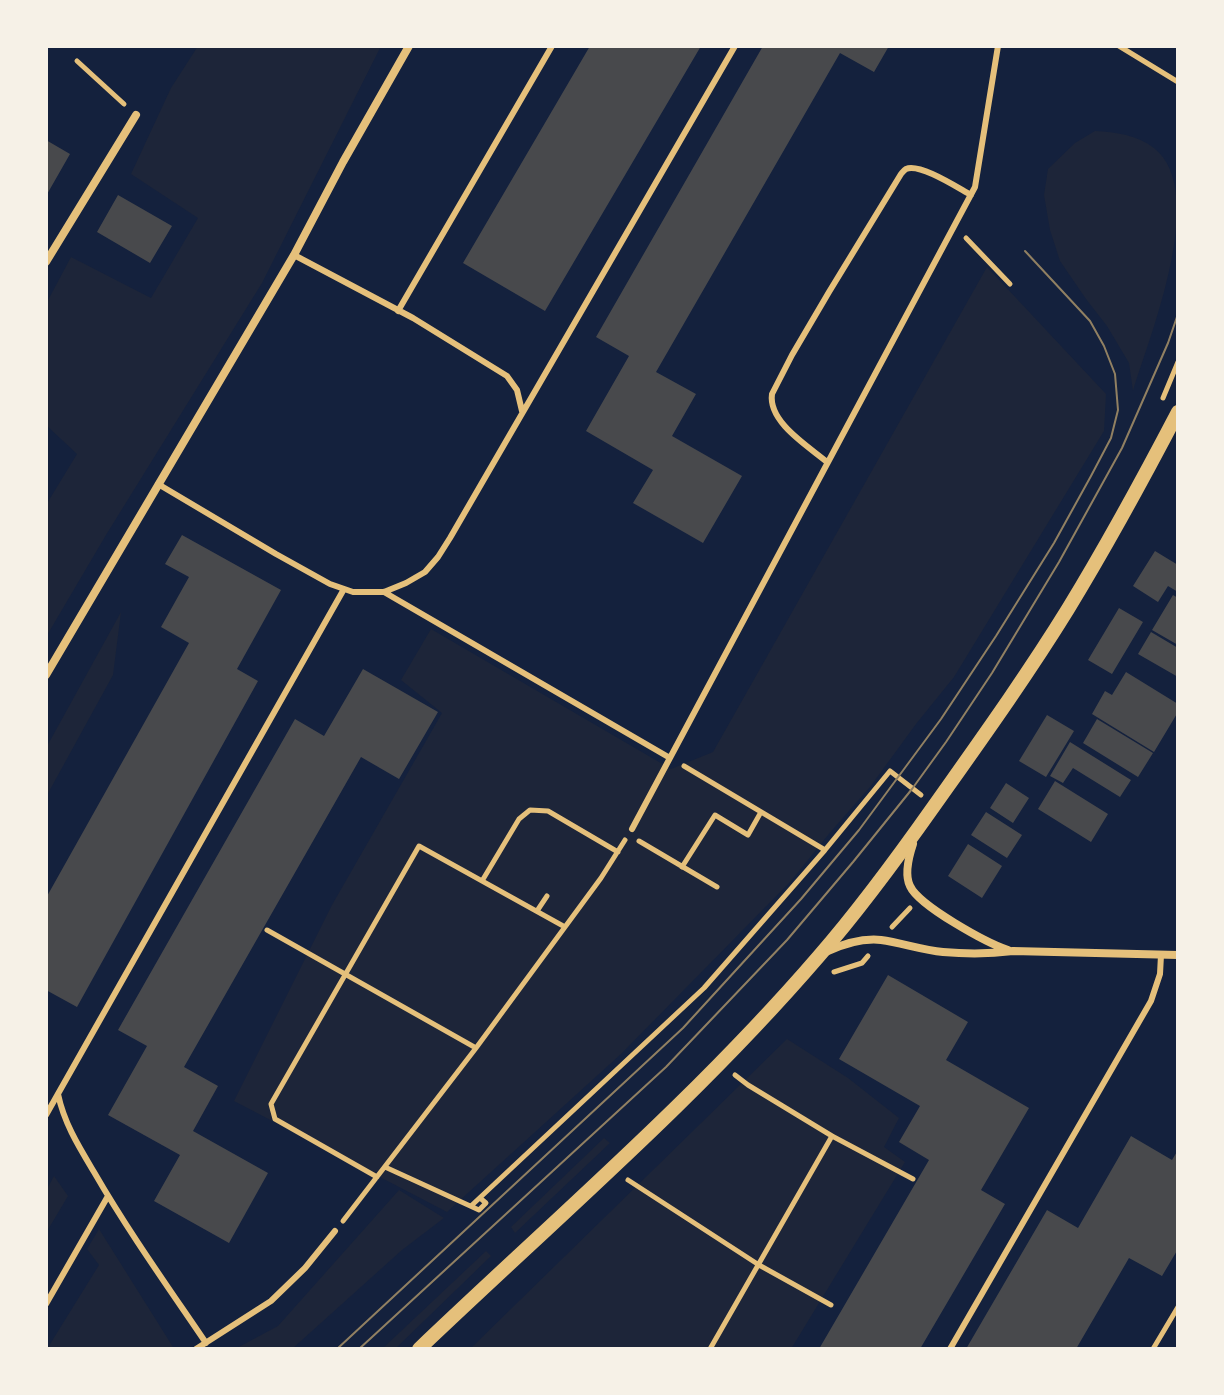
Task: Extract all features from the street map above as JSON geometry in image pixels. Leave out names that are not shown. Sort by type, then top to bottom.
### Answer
[{"type":"street","points":[[46,675],[294,255],[409,46]]},
{"type":"street","points":[[46,262],[136,115]]},
{"type":"street","points":[[419,1349],[646,1138],[822,953],[983,739],[1067,610],[1178,412]]},
{"type":"street","points":[[920,826],[908,857],[908,882],[912,890],[918,898],[955,922],[999,947],[1013,951]]},
{"type":"street","points":[[822,953],[857,941],[881,940],[945,952],[1178,955]]},
{"type":"lane","points":[[398,311],[552,46]]},
{"type":"lane","points":[[158,484],[330,584],[353,592],[384,592],[425,572],[438,557],[735,46]]},
{"type":"lane","points":[[632,829],[975,187],[998,46]]},
{"type":"lane","points":[[827,462],[790,431],[774,412],[772,394],[792,355],[906,169],[916,168],[971,195]]},
{"type":"lane","points":[[294,255],[451,341],[507,376],[517,390],[522,411]]},
{"type":"lane","points":[[46,1115],[344,589]]},
{"type":"lane","points":[[384,592],[670,758]]},
{"type":"lane","points":[[950,1349],[1151,1001],[1160,974],[1161,955]]},
{"type":"lane","points":[[58,1094],[70,1130],[108,1196],[206,1343]]},
{"type":"lane","points":[[46,1304],[108,1196]]},
{"type":"lane","points":[[196,1349],[271,1301],[305,1268],[335,1231]]},
{"type":"path","points":[[1119,46],[1178,82]]},
{"type":"path","points":[[77,61],[136,115]]},
{"type":"path","points":[[955,225],[1010,284]]},
{"type":"path","points":[[1161,404],[1178,362]]},
{"type":"path","points":[[1156,387],[1165,392]]},
{"type":"path","points":[[670,758],[825,850]]},
{"type":"path","points":[[385,1167],[471,1206],[704,988],[890,771],[935,805]]},
{"type":"path","points":[[482,881],[519,819],[530,810],[548,811],[618,852]]},
{"type":"path","points":[[682,867],[715,815],[748,835],[761,812]]},
{"type":"path","points":[[335,1231],[476,1048],[628,835],[717,887]]},
{"type":"path","points":[[377,1177],[275,1119],[271,1104],[419,846],[565,927]]},
{"type":"path","points":[[537,911],[547,896]]},
{"type":"path","points":[[267,930],[476,1048]]},
{"type":"path","points":[[732,1073],[832,1136],[913,1179]]},
{"type":"path","points":[[710,1349],[832,1136]]},
{"type":"path","points":[[545,1137],[551,1143]]},
{"type":"path","points":[[628,1180],[759,1265],[831,1305]]},
{"type":"path","points":[[1153,1349],[1178,1307]]},
{"type":"shaded area","points":[[198,46],[381,46],[262,283],[46,637],[46,505],[77,454],[46,425],[46,304],[71,257],[151,298],[198,218],[131,174],[171,88]]},
{"type":"shaded area","points":[[1095,131],[1126,135],[1154,148],[1170,169],[1176,197],[1176,229],[1170,265],[1162,301],[1133,391],[1129,363],[1107,326],[1060,261],[1050,230],[1044,195],[1048,169],[1075,143]]},
{"type":"shaded area","points":[[987,267],[1106,394],[1104,431],[954,677],[870,787],[791,881],[621,1054],[447,1212],[234,1101],[332,905],[442,713],[401,680],[431,629],[671,769],[713,752]]},
{"type":"shaded area","points":[[121,612],[113,675],[46,797],[46,748]]},
{"type":"shaded area","points":[[787,1039],[848,1078],[899,1118],[884,1147],[905,1162],[791,1349],[470,1349]]},
{"type":"shaded area","points":[[604,1138],[610,1143],[515,1233],[511,1227]]},
{"type":"shaded area","points":[[54,1176],[68,1196],[46,1233],[46,1191]]},
{"type":"shaded area","points":[[399,1190],[444,1218],[402,1250],[292,1349],[235,1349],[278,1326]]},
{"type":"shaded area","points":[[99,1229],[173,1347],[170,1349],[47,1349],[99,1265],[87,1249]]},
{"type":"shaded area","points":[[486,1251],[491,1256],[395,1349],[382,1349]]},
{"type":"building","points":[[590,46],[701,46],[545,311],[463,263]]},
{"type":"building","points":[[763,46],[889,46],[874,72],[840,53],[656,372],[696,394],[672,436],[742,476],[703,543],[633,503],[653,470],[586,431],[629,356],[596,337]]},
{"type":"building","points":[[46,140],[70,154],[46,196]]},
{"type":"building","points":[[118,195],[172,226],[150,263],[97,232]]},
{"type":"building","points":[[182,535],[281,590],[237,669],[258,681],[77,1007],[46,990],[46,898],[189,643],[161,627],[189,577],[165,564]]},
{"type":"building","points":[[1155,551],[1178,565],[1178,592],[1168,586],[1158,602],[1133,586]]},
{"type":"building","points":[[1173,595],[1178,598],[1178,645],[1152,630]]},
{"type":"building","points":[[1119,608],[1143,622],[1112,674],[1088,660]]},
{"type":"building","points":[[1151,632],[1178,648],[1178,677],[1138,654]]},
{"type":"building","points":[[363,669],[438,712],[399,779],[361,757],[184,1067],[218,1086],[193,1131],[268,1173],[229,1243],[154,1201],[180,1155],[108,1115],[147,1046],[118,1030],[295,719],[324,736]]},
{"type":"building","points":[[1126,672],[1178,704],[1178,712],[1154,752],[1092,714],[1105,691],[1112,695]]},
{"type":"building","points":[[1047,715],[1074,731],[1046,777],[1019,761]]},
{"type":"building","points":[[1097,719],[1153,753],[1138,777],[1083,743]]},
{"type":"building","points":[[1070,742],[1131,780],[1120,797],[1073,768],[1063,783],[1050,776]]},
{"type":"building","points":[[1055,781],[1108,814],[1091,842],[1038,809]]},
{"type":"building","points":[[1006,783],[1029,798],[1013,823],[990,808]]},
{"type":"building","points":[[986,812],[1022,835],[1007,858],[971,835]]},
{"type":"building","points":[[968,844],[1002,866],[982,898],[948,876]]},
{"type":"building","points":[[888,975],[968,1022],[946,1060],[1029,1108],[981,1190],[1005,1204],[920,1349],[819,1349],[929,1160],[899,1142],[920,1106],[839,1059]]},
{"type":"building","points":[[1131,1136],[1172,1160],[1178,1150],[1178,1249],[1162,1276],[1129,1258],[1076,1349],[966,1349],[1047,1210],[1078,1228]]},
{"type":"tram line","points":[[337,1349],[683,1028],[801,899],[859,830],[941,719],[996,636],[1091,476],[1111,438],[1118,410],[1115,374],[1090,321],[1025,251]]},
{"type":"tram line","points":[[359,1349],[666,1067],[787,940],[912,789],[992,673],[1059,562],[1122,448],[1178,314]]}]
